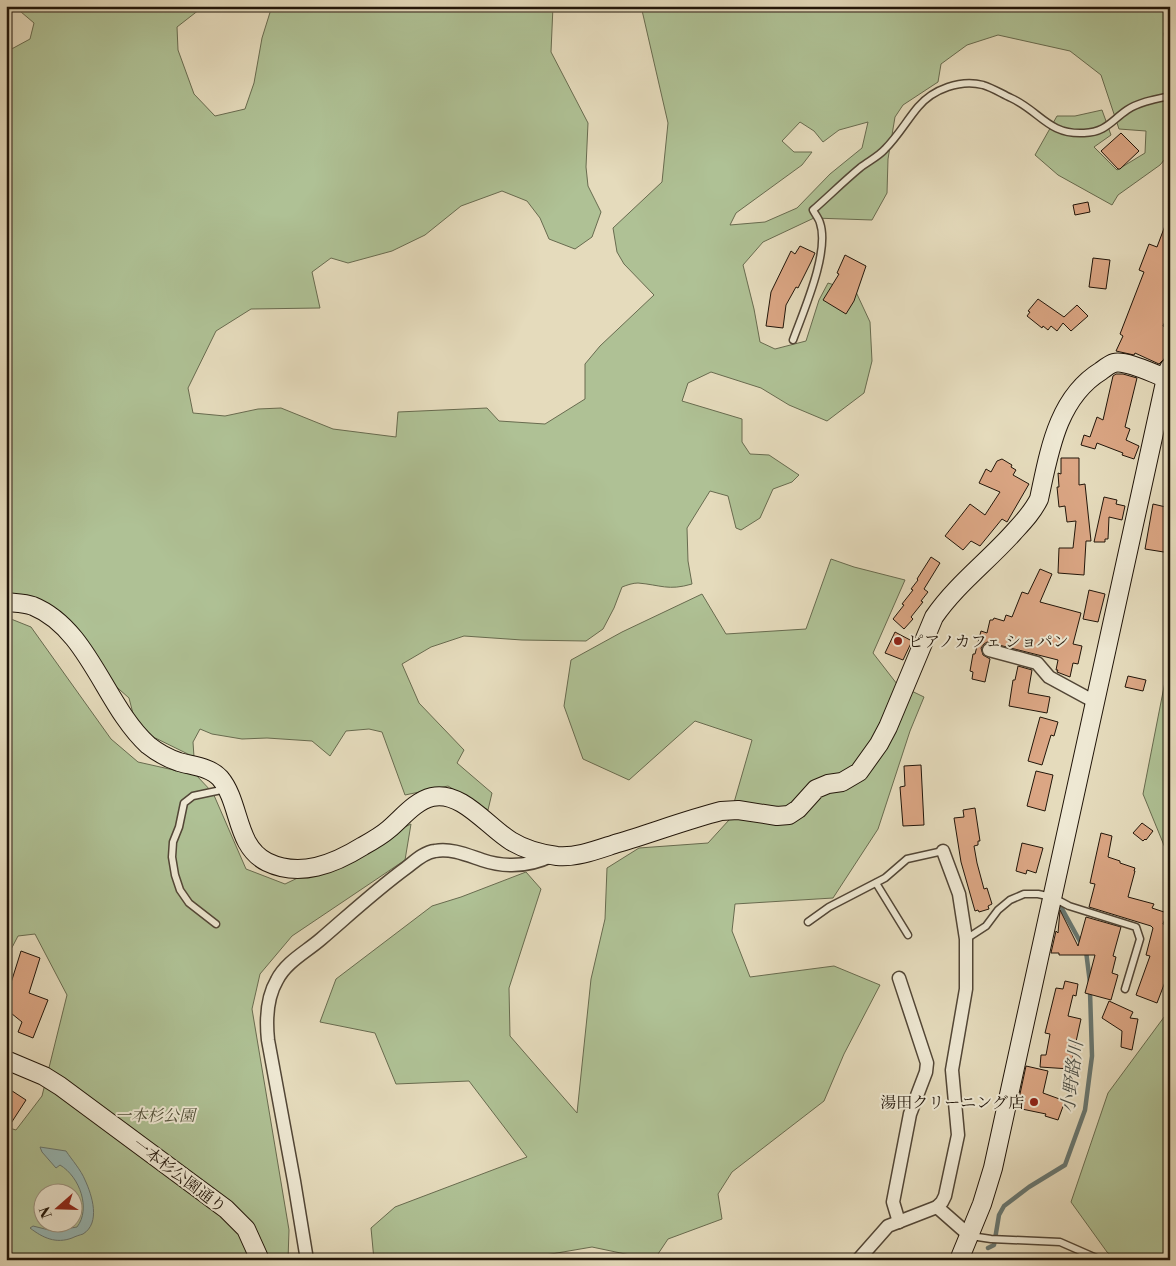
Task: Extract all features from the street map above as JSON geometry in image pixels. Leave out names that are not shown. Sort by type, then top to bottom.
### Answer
[{"type":"main road","points":[[6,602],[30,605],[44,612],[62,626],[82,649],[118,708],[140,737],[159,754],[214,772],[227,789],[251,850],[264,860],[288,868],[312,868],[341,859],[380,836],[417,804],[427,798],[437,796],[451,798],[463,803],[512,842],[538,852],[568,856],[592,851],[721,812],[738,810],[784,816],[794,813],[816,789],[828,784],[842,782],[859,772],[879,744],[940,608],[961,584],[994,554],[1035,507],[1039,499],[1057,426],[1076,395],[1095,374],[1113,363],[1121,362],[1168,373],[992,1168],[982,1204],[959,1260]]},
{"type":"main road","name":"一本杉公園通り","points":[[6,1060],[44,1076],[60,1086],[193,1190],[226,1209],[246,1229],[260,1260]]},
{"type":"street","points":[[989,650],[1038,663],[1049,678],[1095,702]]},
{"type":"street","points":[[307,1260],[268,1040],[267,1018],[276,982],[288,965],[385,883],[426,854],[436,850],[451,850],[495,864],[511,865],[540,862],[552,855]]},
{"type":"street","points":[[858,1260],[888,1226],[936,1207],[942,1202],[957,1142],[958,1129],[952,1070],[966,989],[966,939],[959,894],[943,851]]},
{"type":"street","points":[[898,1222],[893,1202],[910,1114],[926,1072],[927,1063],[899,978]]},
{"type":"street","points":[[936,1207],[970,1236]]},
{"type":"lane","points":[[792,340],[821,259],[823,241],[820,224],[813,210],[847,179],[885,150],[920,104],[940,90],[964,82],[983,85],[1014,99],[1033,111],[1045,122],[1059,130],[1070,133],[1086,133],[1101,130],[1112,124],[1127,110],[1147,101],[1170,96]]},
{"type":"lane","points":[[216,924],[189,903],[180,890],[172,857],[173,842],[184,803],[193,796],[227,789]]},
{"type":"lane","points":[[808,922],[829,907],[876,883],[907,859],[943,851]]},
{"type":"lane","points":[[876,883],[908,935]]},
{"type":"lane","points":[[966,939],[986,926],[998,910],[1010,900],[1024,894],[1052,897],[1069,906],[1136,927],[1140,939],[1125,989]]},
{"type":"lane","points":[[970,1236],[1000,1240],[1060,1242],[1101,1260]]},
{"type":"green space","points":[[14,6],[204,6],[177,27],[178,50],[194,94],[215,116],[245,109],[254,83],[262,38],[272,6],[553,6],[551,52],[588,123],[586,167],[588,186],[601,212],[592,237],[575,249],[549,239],[540,218],[527,201],[502,191],[461,206],[425,235],[392,251],[348,263],[331,258],[312,272],[320,308],[251,309],[216,331],[188,388],[193,413],[225,416],[258,409],[281,408],[333,429],[396,437],[398,412],[487,408],[499,421],[545,424],[585,399],[585,364],[600,346],[654,295],[624,264],[617,252],[613,228],[662,182],[668,123],[641,6],[1170,6],[1170,24],[1164,33],[1170,72],[1170,153],[1160,165],[1118,195],[1112,205],[1058,175],[1035,155],[1057,116],[1075,116],[1102,110],[1111,135],[1094,147],[1117,170],[1145,153],[1146,131],[1119,129],[1101,75],[1070,51],[998,35],[967,45],[941,64],[938,82],[903,105],[895,117],[888,159],[887,193],[872,220],[814,218],[763,242],[743,265],[760,342],[775,349],[806,341],[819,300],[828,283],[856,292],[870,322],[872,361],[864,393],[827,421],[789,405],[761,388],[711,372],[688,383],[682,401],[742,419],[742,442],[750,454],[769,455],[799,475],[792,482],[773,489],[760,518],[741,530],[736,528],[728,496],[710,491],[687,528],[688,561],[692,584],[670,587],[638,583],[622,587],[603,629],[586,641],[522,640],[464,636],[431,647],[402,664],[419,703],[464,750],[457,763],[492,793],[488,810],[448,786],[405,795],[382,732],[369,729],[346,731],[330,756],[312,741],[267,738],[242,739],[212,734],[200,729],[193,742],[194,757],[137,729],[129,698],[102,674],[75,635],[6,598],[6,52],[30,39],[34,23]],"holes":[[[800,122],[814,131],[823,142],[839,130],[868,122],[862,148],[830,174],[797,208],[765,222],[730,225],[736,213],[802,165],[812,152],[794,152],[782,141]]]},
{"type":"green space","points":[[831,559],[905,580],[873,653],[897,684],[924,697],[910,731],[878,829],[833,898],[735,904],[732,931],[750,977],[834,966],[880,985],[844,1054],[824,1101],[732,1172],[718,1194],[722,1219],[668,1239],[654,1260],[592,1247],[516,1260],[374,1260],[371,1228],[395,1207],[527,1157],[469,1081],[396,1084],[375,1033],[320,1022],[336,979],[432,906],[526,872],[541,889],[509,988],[510,1036],[577,1113],[591,979],[605,919],[607,868],[639,848],[708,843],[729,820],[752,740],[695,721],[629,780],[583,759],[564,706],[571,660],[622,632],[702,594],[726,634],[806,629]]},
{"type":"green space","name":"一本杉公園","points":[[6,617],[31,627],[111,739],[138,762],[196,775],[213,793],[246,869],[285,884],[411,824],[405,860],[292,936],[260,974],[252,1009],[289,1230],[288,1260],[6,1260],[6,1127],[16,1130],[42,1096],[67,995],[35,934],[18,936],[6,959]]},
{"type":"green space","points":[[1170,656],[1170,860],[1143,794]]},
{"type":"green space","points":[[1170,1009],[1170,1260],[1116,1260],[1107,1252],[1071,1202],[1108,1093]]},
{"type":"water","points":[[40,1147],[66,1151],[88,1186],[93,1216],[89,1229],[83,1234],[66,1240],[55,1240],[39,1234],[82,1234],[83,1211],[82,1184],[77,1184],[67,1170],[60,1165],[56,1168]]},
{"type":"building","points":[[1121,133],[1139,151],[1118,169],[1101,151]]},
{"type":"building","points":[[1088,202],[1090,212],[1075,215],[1073,205]]},
{"type":"building","points":[[1169,215],[1170,311],[1163,326],[1170,329],[1170,346],[1164,359],[1159,364],[1135,353],[1134,355],[1116,351],[1123,336],[1120,334],[1144,272],[1139,270],[1149,244],[1157,247]]},
{"type":"building","points":[[800,246],[815,253],[798,288],[796,287],[786,305],[783,328],[766,326],[771,292],[791,251],[795,254]]},
{"type":"building","points":[[845,255],[866,266],[854,301],[846,314],[823,300],[839,274],[837,273]]},
{"type":"building","points":[[1093,258],[1110,260],[1106,289],[1089,287]]},
{"type":"building","points":[[1038,299],[1064,317],[1077,305],[1088,316],[1071,331],[1063,323],[1057,331],[1051,326],[1048,330],[1043,326],[1042,328],[1027,316],[1030,312],[1028,311]]},
{"type":"building","points":[[1116,374],[1137,378],[1125,427],[1130,429],[1126,440],[1139,446],[1134,459],[1097,443],[1095,449],[1081,445],[1084,435],[1090,437],[1097,417],[1103,420],[1113,376]]},
{"type":"building","points":[[1061,458],[1079,458],[1079,485],[1085,484],[1091,541],[1086,541],[1084,575],[1058,573],[1059,548],[1073,548],[1076,521],[1067,522],[1065,506],[1059,507],[1057,487],[1059,487],[1058,473],[1061,474]]},
{"type":"building","points":[[1002,459],[1016,470],[1013,475],[1029,484],[1007,522],[1002,519],[980,546],[971,541],[963,550],[945,536],[970,504],[985,515],[1000,492],[979,483],[986,469],[991,472],[997,461]]},
{"type":"building","points":[[1104,497],[1117,500],[1116,504],[1125,506],[1122,520],[1109,517],[1108,539],[1105,539],[1105,542],[1094,542]]},
{"type":"building","points":[[1153,504],[1170,508],[1170,553],[1145,549]]},
{"type":"building","points":[[931,557],[940,563],[924,589],[928,592],[921,601],[923,602],[911,617],[913,619],[904,629],[893,619],[904,605],[902,604],[913,590],[911,589]]},
{"type":"building","points":[[1040,569],[1052,574],[1040,602],[1081,613],[1073,644],[1082,646],[1078,664],[1073,663],[1070,677],[1057,672],[1058,660],[987,642],[981,648],[983,655],[990,659],[985,682],[972,679],[973,672],[970,671],[973,654],[975,654],[981,631],[987,633],[990,620],[994,618],[1004,621],[1006,615],[1012,617],[1022,592],[1028,594]]},
{"type":"building","points":[[1089,590],[1105,594],[1098,622],[1083,619]]},
{"type":"building","points":[[895,632],[912,641],[903,660],[885,653]]},
{"type":"building","points":[[1018,666],[1032,670],[1028,693],[1050,697],[1047,713],[1009,706],[1013,680],[1015,680]]},
{"type":"building","points":[[1128,676],[1146,680],[1143,691],[1125,687]]},
{"type":"building","points":[[1040,717],[1058,722],[1054,736],[1051,735],[1042,765],[1028,761]]},
{"type":"building","points":[[921,765],[924,825],[903,826],[900,787],[905,786],[904,766]]},
{"type":"building","points":[[1036,771],[1053,775],[1045,811],[1027,806]]},
{"type":"building","points":[[975,808],[980,841],[978,841],[978,845],[974,846],[977,863],[984,889],[987,888],[992,904],[988,906],[989,909],[979,912],[978,910],[975,911],[961,862],[954,818],[964,817],[963,810]]},
{"type":"building","points":[[1142,823],[1153,831],[1143,841],[1133,833]]},
{"type":"building","points":[[1101,833],[1112,836],[1108,857],[1135,868],[1128,897],[1154,904],[1152,908],[1167,913],[1163,924],[1170,926],[1170,984],[1165,982],[1157,1003],[1136,995],[1150,956],[1146,955],[1153,928],[1089,907],[1095,884],[1090,883]]},
{"type":"building","points":[[1022,843],[1043,848],[1036,873],[1027,870],[1026,874],[1016,871]]},
{"type":"building","points":[[1060,910],[1078,946],[1086,917],[1121,927],[1113,956],[1116,957],[1112,973],[1118,975],[1111,1000],[1085,993],[1095,955],[1059,955],[1059,953],[1051,953],[1056,931],[1058,933]]},
{"type":"building","points":[[21,951],[40,958],[29,993],[48,1000],[33,1038],[18,1032],[22,1022],[6,1009],[6,990],[10,986]]},
{"type":"building","points":[[1065,981],[1078,984],[1076,996],[1073,995],[1068,1016],[1081,1019],[1070,1069],[1040,1067],[1041,1055],[1046,1055],[1050,1034],[1045,1033],[1056,988],[1063,989]]},
{"type":"building","points":[[1109,1001],[1133,1012],[1130,1018],[1138,1019],[1132,1050],[1121,1047],[1122,1031],[1102,1018]]},
{"type":"building","points":[[1026,1066],[1048,1071],[1043,1093],[1065,1101],[1058,1120],[1045,1116],[1046,1114],[1017,1108]]},
{"type":"building","points":[[6,1087],[26,1100],[6,1131]]},
{"type":"waterway","name":"小野路川","points":[[1061,907],[1082,945]]},
{"type":"waterway","name":"小野路川","points":[[1086,951],[1090,983]]},
{"type":"waterway","name":"小野路川","points":[[988,1248],[994,1245],[999,1215],[1004,1206],[1029,1187],[1065,1165],[1085,1110],[1092,1056],[1090,991]]},
{"type":"place","name":"ピアノカフェ ショパン","points":[[898,641]]},
{"type":"place","name":"湯田クリーニング店","points":[[1034,1102]]}]
